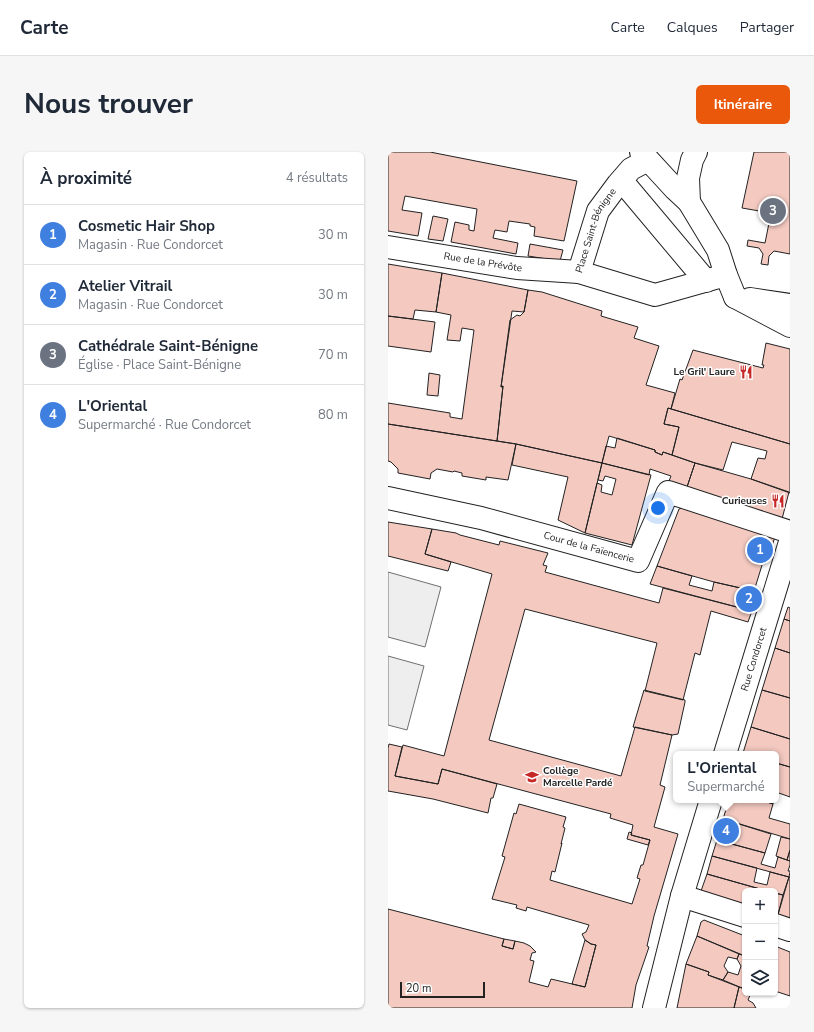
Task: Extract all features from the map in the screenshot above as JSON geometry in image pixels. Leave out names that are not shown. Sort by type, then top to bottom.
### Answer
[{"type":"street","points":[[689,202],[688,178],[692,160],[696,152]]},
{"type":"street","name":"Place Saint-Bénigne","points":[[644,156],[689,202],[718,250],[716,278],[655,294],[579,272],[598,211],[618,184],[644,156]]},
{"type":"street","name":"Place Saint-Bénigne","points":[[622,181],[735,297]]},
{"type":"street","name":"Rue de la Prévôte","points":[[388,247],[517,268],[579,272]]},
{"type":"street","points":[[735,297],[790,305]]},
{"type":"street","points":[[735,297],[790,326]]},
{"type":"street","name":"Cour de la Faïencerie","points":[[388,498],[481,518],[638,561],[668,492],[790,532]]},
{"type":"street","name":"Rue Condorcet","points":[[726,751],[790,542]]},
{"type":"street","points":[[654,1008],[682,896],[710,803]]},
{"type":"street","points":[[682,896],[742,915]]},
{"type":"street","points":[[778,926],[790,930]]},
{"type":"shaded area","points":[[388,572],[441,587],[425,647],[388,637]]},
{"type":"shaded area","points":[[388,656],[424,666],[407,730],[388,725]]},
{"type":"building","points":[[388,152],[430,152],[577,181],[564,241],[534,236],[535,227],[530,226],[530,224],[509,221],[507,232],[495,230],[493,238],[518,243],[516,254],[451,242],[455,222],[469,225],[469,230],[474,231],[477,209],[405,196],[402,210],[422,213],[418,236],[388,231]]},
{"type":"building","points":[[754,152],[790,152],[790,254],[774,251],[769,256],[768,265],[761,264],[763,254],[759,248],[747,246],[748,240],[765,243],[771,213],[742,208]]},
{"type":"building","points":[[433,216],[448,219],[443,241],[428,239]]},
{"type":"building","points":[[530,244],[563,250],[560,261],[528,256]]},
{"type":"building","points":[[388,264],[442,273],[436,312],[415,310],[413,319],[388,316]]},
{"type":"building","points":[[442,273],[528,290],[524,312],[512,311],[501,387],[503,386],[497,441],[388,424],[388,403],[450,413],[450,417],[462,419],[474,330],[462,328],[460,341],[447,340],[451,315],[436,312]]},
{"type":"building","points":[[528,290],[542,292],[602,311],[601,316],[638,327],[634,338],[659,346],[646,385],[675,393],[671,409],[668,408],[664,424],[679,427],[672,455],[663,452],[662,455],[655,452],[655,450],[609,436],[602,463],[497,441],[503,386],[501,387],[510,320],[517,315],[520,316],[524,312]]},
{"type":"building","points":[[388,316],[435,322],[431,352],[388,346]]},
{"type":"building","points":[[766,343],[790,349],[790,444],[671,409],[680,379],[682,380],[693,350],[763,368],[764,365],[762,365]]},
{"type":"building","points":[[429,373],[440,375],[438,396],[427,395]]},
{"type":"building","points":[[668,408],[790,444],[790,493],[751,479],[758,458],[765,459],[767,451],[732,442],[723,470],[672,455],[679,427],[664,424]]},
{"type":"building","points":[[388,424],[516,444],[508,480],[486,477],[486,480],[462,476],[462,473],[454,471],[437,469],[431,473],[430,479],[398,473],[398,469],[388,461]]},
{"type":"building","points":[[617,438],[655,450],[655,452],[662,455],[663,452],[695,463],[687,487],[669,481],[671,476],[650,469],[649,475],[602,463],[606,446],[615,448]]},
{"type":"building","points":[[516,444],[602,463],[585,533],[558,520],[568,477],[512,465]]},
{"type":"building","points":[[602,463],[651,475],[632,545],[585,533],[597,483],[602,485],[601,492],[612,495],[616,479],[605,476],[603,481],[598,480]]},
{"type":"building","points":[[695,463],[751,479],[789,492],[782,519],[687,487]]},
{"type":"building","points":[[684,507],[775,537],[766,563],[763,562],[754,591],[714,582],[657,566],[679,509]]},
{"type":"building","points":[[388,522],[432,529],[425,554],[451,562],[448,571],[388,556]]},
{"type":"building","points":[[432,529],[456,533],[499,545],[500,541],[548,553],[543,565],[547,566],[545,572],[659,603],[663,588],[752,611],[748,622],[711,611],[700,655],[695,653],[683,700],[645,691],[657,643],[525,609],[489,740],[621,776],[635,727],[672,735],[660,785],[665,787],[654,827],[678,834],[654,916],[647,946],[649,947],[636,985],[632,1008],[388,1008],[388,909],[504,939],[502,946],[513,949],[515,941],[524,943],[536,952],[532,953],[530,960],[534,961],[529,982],[548,987],[551,979],[585,987],[596,945],[585,940],[582,934],[586,932],[589,925],[527,907],[526,911],[516,908],[517,905],[492,899],[505,857],[502,856],[514,813],[516,814],[519,804],[566,817],[555,872],[552,871],[550,880],[632,904],[640,879],[637,878],[641,865],[643,865],[650,840],[631,835],[633,825],[610,818],[611,814],[442,769],[438,784],[395,776],[403,745],[444,756],[492,574],[425,554]]},
{"type":"building","points":[[657,566],[692,576],[689,585],[712,591],[714,582],[758,592],[752,611],[650,584]]},
{"type":"building","points":[[788,607],[790,608],[790,621],[784,619]]},
{"type":"building","points":[[784,619],[790,621],[790,653],[775,648]]},
{"type":"building","points":[[775,648],[790,653],[790,698],[762,690]]},
{"type":"building","points":[[644,690],[685,700],[678,734],[672,735],[633,727]]},
{"type":"building","points":[[762,690],[790,698],[790,739],[751,727]]},
{"type":"building","points":[[751,727],[790,739],[790,767],[779,764],[779,751],[744,751]]},
{"type":"building","points":[[389,744],[402,747],[395,776],[438,784],[442,769],[497,784],[493,798],[491,798],[488,813],[433,799],[388,791]]},
{"type":"building","points":[[779,764],[790,767],[790,797],[779,793]]},
{"type":"building","points":[[728,803],[770,803],[773,804],[769,818],[790,824],[790,839],[723,819]]},
{"type":"building","points":[[723,819],[771,834],[765,853],[717,840]]},
{"type":"building","points":[[629,832],[632,833],[631,835],[650,840],[648,845],[627,839]]},
{"type":"building","points":[[781,837],[790,839],[790,850],[787,860],[776,856]]},
{"type":"building","points":[[717,840],[765,853],[761,864],[775,868],[778,857],[790,861],[788,871],[790,871],[789,877],[712,856]]},
{"type":"building","points":[[790,850],[790,861],[787,860]]},
{"type":"building","points":[[712,856],[757,868],[754,882],[767,885],[770,872],[789,877],[783,895],[778,894],[778,888],[756,888],[707,874]]},
{"type":"building","points":[[707,874],[756,888],[742,888],[742,907],[701,891]]},
{"type":"building","points":[[790,877],[790,923],[778,918]]},
{"type":"building","points":[[778,894],[783,895],[778,914]]},
{"type":"building","points":[[704,920],[742,935],[742,955],[697,936],[701,922]]},
{"type":"building","points":[[697,936],[739,954],[737,959],[728,957],[724,966],[728,972],[723,980],[708,975],[709,972],[686,964]]},
{"type":"building","points":[[504,939],[515,941],[513,949],[502,946]]},
{"type":"building","points":[[585,940],[596,945],[585,987],[572,984]]},
{"type":"building","points":[[778,947],[790,952],[790,996],[778,992]]},
{"type":"building","points":[[739,954],[742,955],[742,988],[723,980],[728,972],[738,975],[741,966],[737,959]]},
{"type":"building","points":[[686,964],[709,972],[708,975],[739,987],[734,1008],[677,1008]]},
{"type":"building","points":[[739,987],[742,988],[742,996],[750,996],[748,1000],[753,1003],[756,1008],[734,1008]]},
{"type":"place","name":"Cathédrale Saint-Bénigne","points":[[773,211]]},
{"type":"place","name":"Le Gril' Laure","points":[[746,372]]},
{"type":"place","name":"Curieuses","points":[[778,501]]},
{"type":"place","name":"Cosmetic Hair Shop","points":[[760,550]]},
{"type":"place","name":"Atelier Vitrail","points":[[749,599]]},
{"type":"place","name":"Collège Marcelle Pardé","points":[[532,777]]},
{"type":"place","name":"L'Oriental","points":[[726,831]]}]
